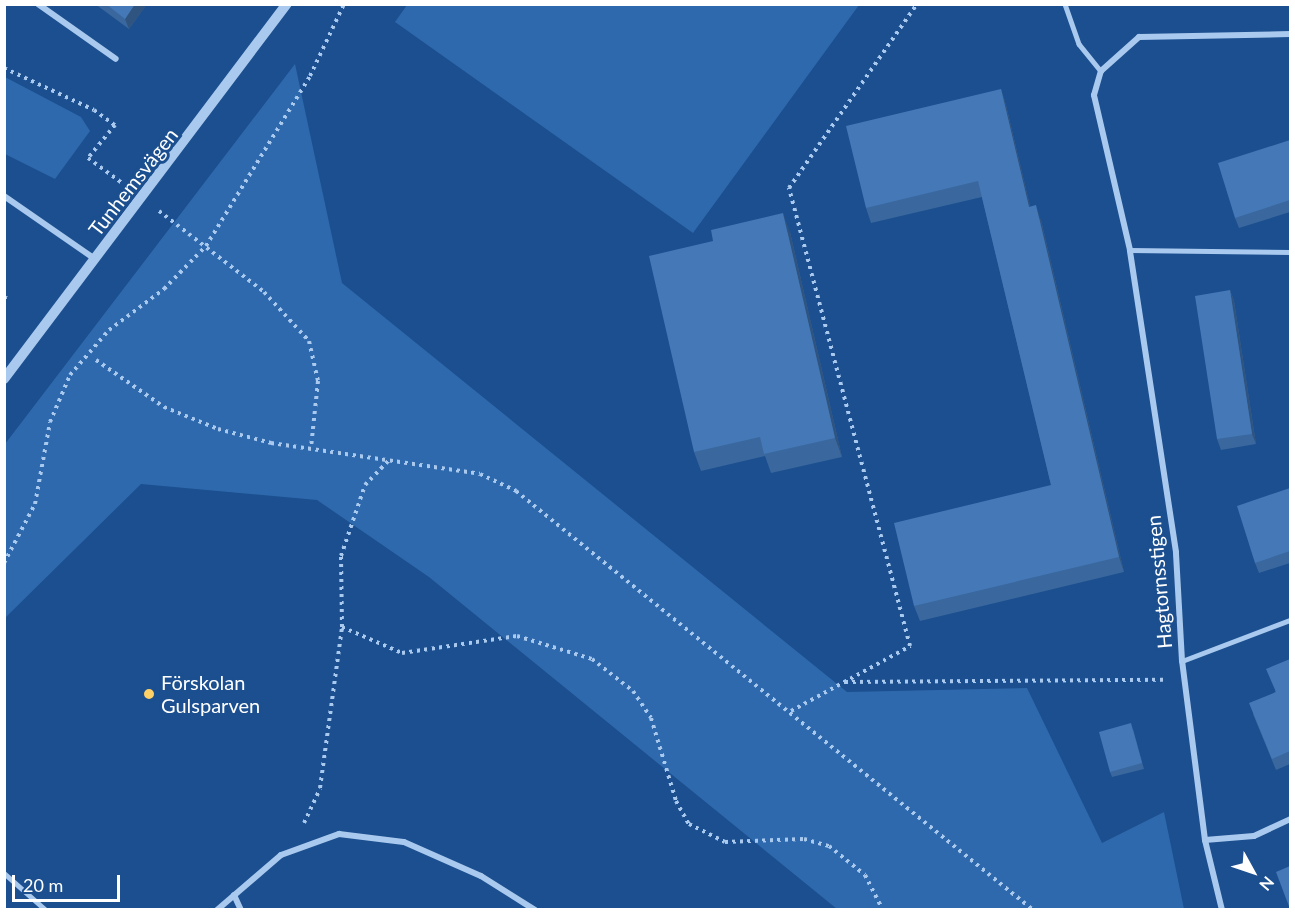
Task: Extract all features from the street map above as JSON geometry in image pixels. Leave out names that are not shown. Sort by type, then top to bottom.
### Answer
[{"type":"street","points":[[38,4],[116,60]]},
{"type":"street","name":"Tunhemsvägen","points":[[4,379],[143,199],[287,4]]},
{"type":"street","points":[[1101,71],[1139,37],[1290,34]]},
{"type":"street","name":"Hagtornsstigen","points":[[1101,71],[1094,95],[1130,250],[1176,552],[1182,661],[1205,840],[1222,909]]},
{"type":"street","points":[[4,196],[95,259]]},
{"type":"street","points":[[1205,840],[1254,836],[1290,819]]},
{"type":"street","points":[[217,909],[290,852],[339,834],[404,842],[481,876],[535,909]]},
{"type":"street","points":[[234,895],[241,909]]},
{"type":"lane","points":[[1065,4],[1079,44],[1101,71]]},
{"type":"lane","points":[[1130,250],[1290,252]]},
{"type":"lane","points":[[1182,661],[1290,620]]},
{"type":"lane","points":[[4,873],[46,909]]},
{"type":"path","points":[[4,563],[35,504],[50,422],[70,375],[109,330],[164,289],[206,246],[310,76],[344,4]]},
{"type":"path","points":[[791,711],[910,646],[789,188],[917,4]]},
{"type":"path","points":[[4,68],[94,110],[115,125],[88,158],[206,246],[293,319],[309,341],[318,381],[311,448]]},
{"type":"path","points":[[96,360],[164,406],[218,429],[311,448],[390,458],[480,474],[516,491],[791,711],[1033,909]]},
{"type":"path","points":[[290,852],[320,789],[342,627],[341,556],[365,485],[390,458]]},
{"type":"path","points":[[342,627],[402,654],[517,636],[592,659],[633,691],[651,718],[676,801],[689,824],[724,842],[804,839],[830,846],[864,875],[883,909]]},
{"type":"path","points":[[844,682],[1184,680]]},
{"type":"shaded area","points":[[859,4],[693,233],[395,22],[407,5]]},
{"type":"shaded area","points":[[295,64],[342,283],[847,692],[1027,688],[1102,843],[1164,812],[1184,909],[837,909],[429,577],[317,500],[141,484],[5,618],[5,444]]},
{"type":"shaded area","points":[[5,77],[81,117],[90,131],[55,179],[5,154]]},
{"type":"building","points":[[106,4],[135,4],[125,19]]},
{"type":"building","points":[[1001,89],[1029,207],[1036,205],[1119,557],[914,606],[894,523],[1051,485],[978,181],[866,208],[846,126]]},
{"type":"building","points":[[1290,140],[1290,200],[1235,218],[1218,163]]},
{"type":"building","points":[[783,213],[835,438],[764,454],[760,437],[694,452],[649,256],[713,241],[711,230]]},
{"type":"building","points":[[1230,290],[1252,434],[1217,439],[1195,296]]},
{"type":"building","points":[[1290,488],[1290,551],[1255,563],[1237,506]]},
{"type":"building","points":[[1290,659],[1290,751],[1272,759],[1249,703],[1276,692],[1266,669]]},
{"type":"building","points":[[1131,723],[1142,763],[1110,772],[1099,732]]},
{"type":"building","points":[[1290,866],[1290,909],[1276,872]]},
{"type":"place","name":"Förskolan Gulsparven","points":[[149,694]]}]
